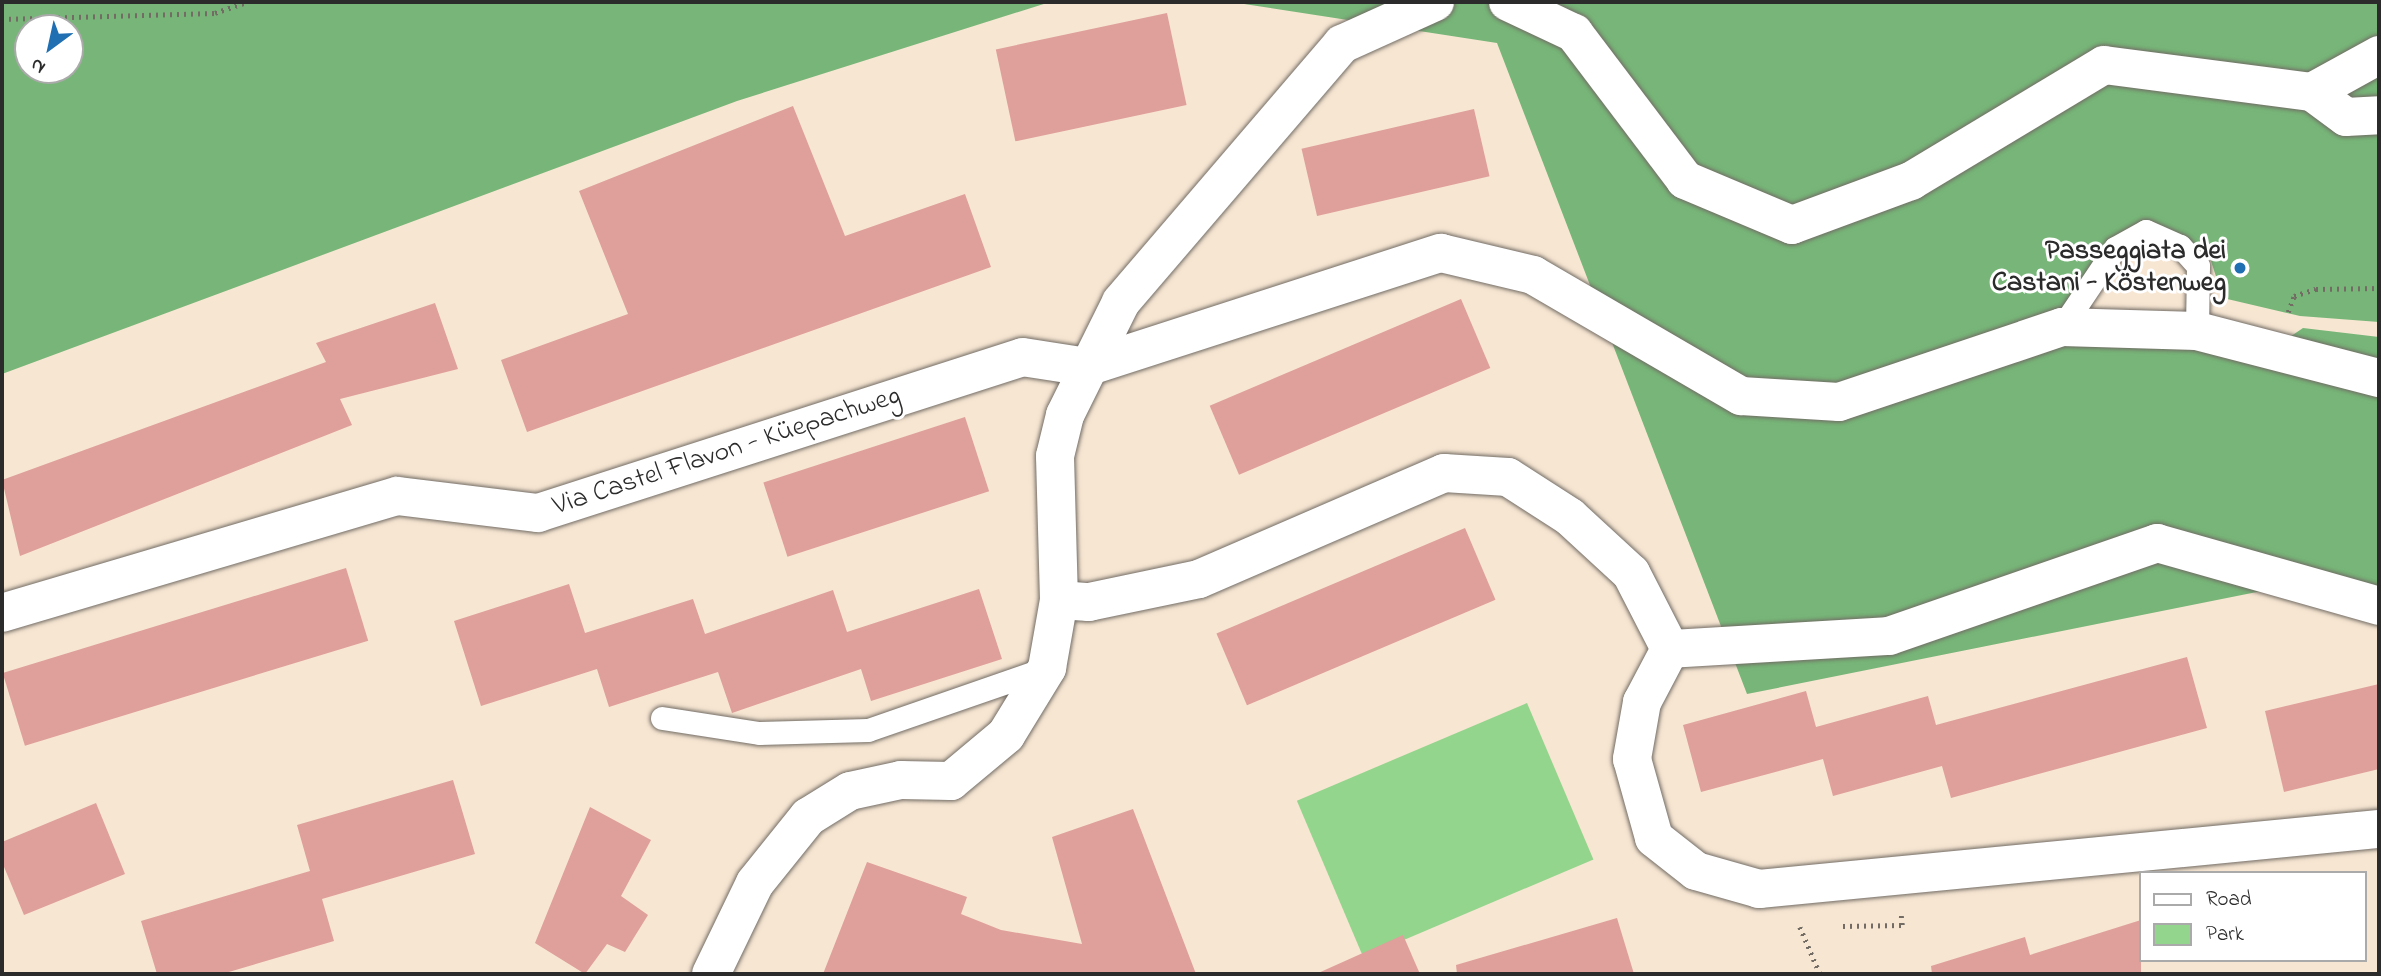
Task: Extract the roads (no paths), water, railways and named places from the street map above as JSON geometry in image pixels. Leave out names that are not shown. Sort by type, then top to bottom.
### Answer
[{"type":"street","points":[[711,974],[755,883],[808,817],[850,791],[901,780],[951,781],[1006,735],[1047,668],[1059,600],[1055,456],[1087,366],[1121,302],[1342,44],[1435,2]]},
{"type":"street","points":[[1508,2],[1574,33],[1685,180],[1792,225],[1911,181],[2105,65],[2312,92],[2346,117],[2379,116]]},
{"type":"street","points":[[2312,92],[2379,55]]},
{"type":"street","points":[[1087,366],[1441,253],[1533,275],[1741,396],[1839,402],[2062,327],[2197,331],[2275,347],[2379,378]]},
{"type":"street","name":"Via Castel Flavon - Küepachweg","points":[[2,612],[397,496],[538,513],[1023,357],[1087,366]]},
{"type":"street","points":[[1059,600],[1089,601],[1199,579],[1444,473],[1508,477],[1570,517],[1631,573],[1670,649]]},
{"type":"street","points":[[1670,649],[1889,636],[2157,542],[2379,606]]},
{"type":"street","points":[[1670,649],[1642,702],[1632,759],[1654,838],[1696,871],[1759,889],[2379,829]]},
{"type":"lane","points":[[2062,327],[2115,248],[2146,231],[2180,246],[2198,266],[2197,331]]},
{"type":"lane","points":[[662,718],[759,733],[869,730],[1047,668]]},
{"type":"place","name":"Passeggiata dei Castani - Köstenweg","points":[[2240,268]]}]
